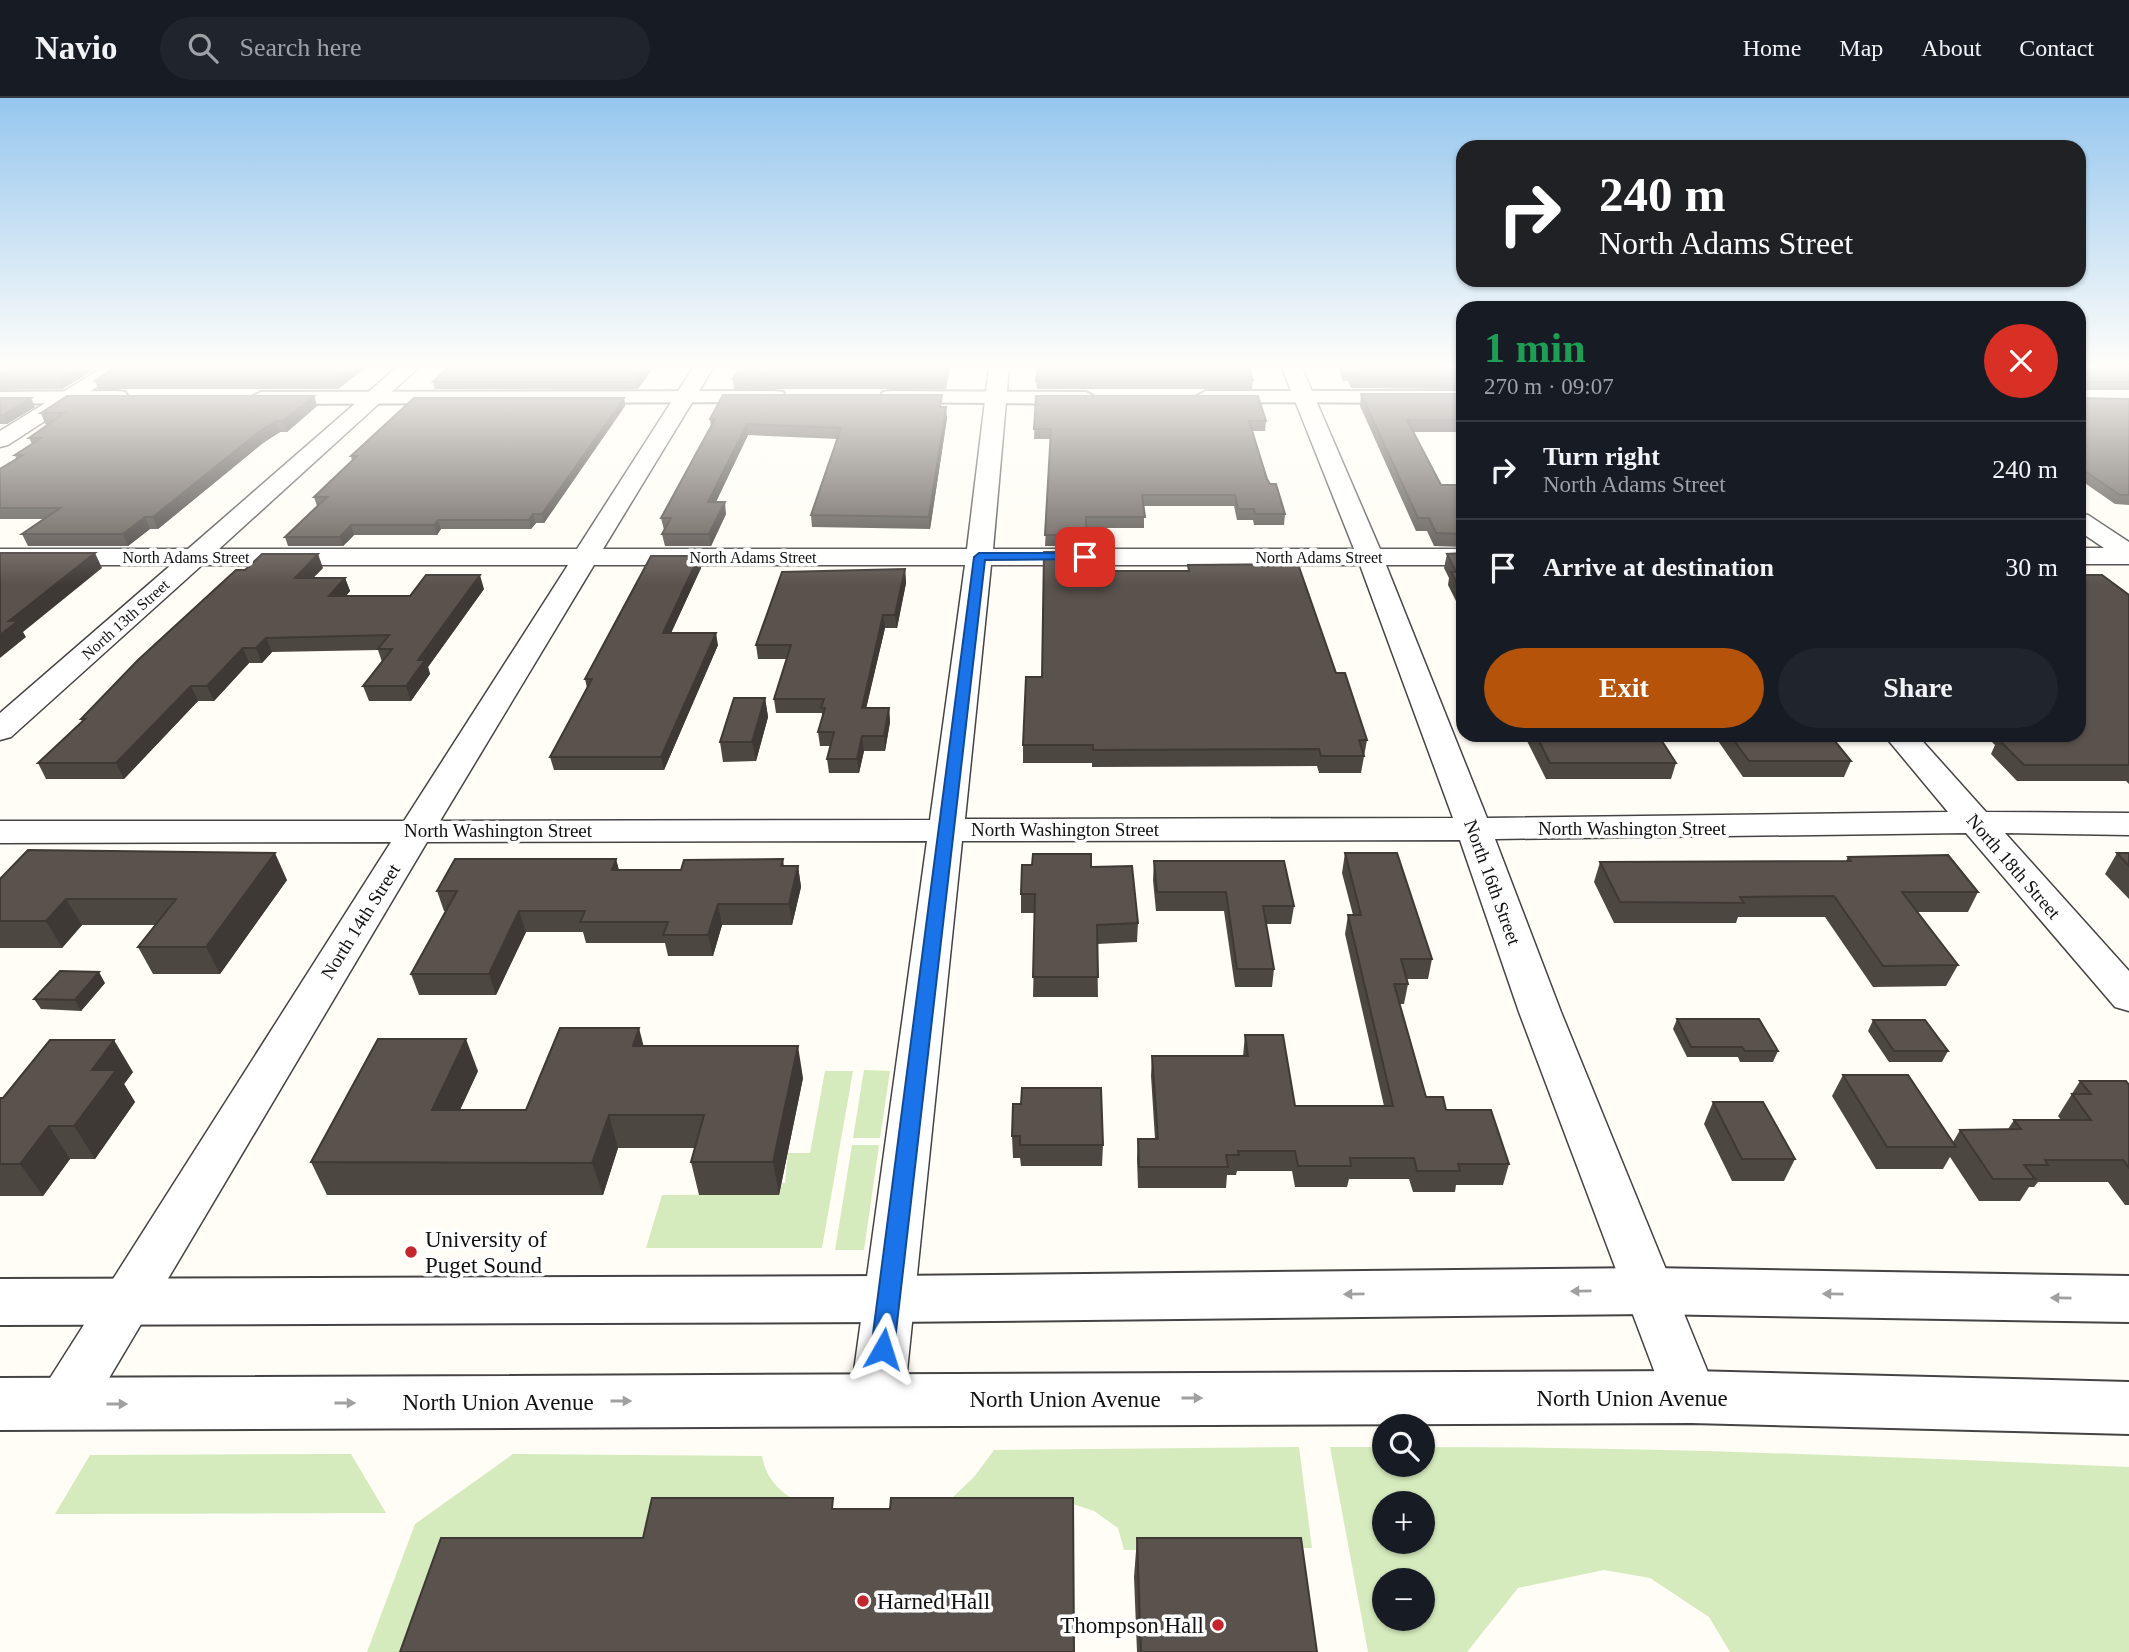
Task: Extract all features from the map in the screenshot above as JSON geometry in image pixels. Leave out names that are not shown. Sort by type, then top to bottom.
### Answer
[{"type":"street","name":"North 13th Street","points":[[0,730],[326,441]]},
{"type":"street","name":"North 14th Street","points":[[64,1404],[658,441]]},
{"type":"street","points":[[877,1399],[979,557],[990,441]]},
{"type":"street","name":"North 16th Street","points":[[1322,441],[1370,557],[1474,829],[1540,1012],[1691,1397]]},
{"type":"street","points":[[2086,525],[2129,555]]},
{"type":"street","points":[[2086,556],[2129,555]]},
{"type":"street","name":"North Adams Street","points":[[0,557],[1456,557]]},
{"type":"street","name":"North 18th Street","points":[[1905,742],[2129,997]]},
{"type":"street","name":"North Washington Street","points":[[0,832],[1474,829],[1976,822],[2129,824]]},
{"type":"street","points":[[0,1302],[888,1299],[1649,1291],[2129,1299]]},
{"type":"street","name":"North Union Avenue","points":[[0,1404],[1691,1397],[2129,1408]]},
{"type":"green space","points":[[864,1070],[890,1071],[880,1138],[853,1138]]},
{"type":"green space","points":[[825,1071],[853,1071],[822,1248],[646,1248],[662,1195],[779,1194],[782,1183],[785,1183],[788,1153],[810,1153]]},
{"type":"green space","points":[[852,1145],[879,1145],[864,1250],[835,1250]]},
{"type":"green space","points":[[1299,1447],[1312,1548],[1124,1550],[1118,1528],[1094,1511],[1073,1504],[952,1498],[974,1477],[994,1450]]},
{"type":"green space","points":[[1330,1447],[1372,1447],[1372,1477],[1435,1477],[1435,1447],[1864,1456],[2129,1467],[2129,1652],[1730,1652],[1709,1617],[1650,1578],[1604,1570],[1518,1588],[1467,1652],[1368,1652]]},
{"type":"green space","points":[[351,1454],[386,1513],[55,1514],[90,1455]]},
{"type":"green space","points":[[513,1454],[762,1456],[767,1473],[777,1487],[806,1506],[645,1557],[421,1652],[367,1652],[415,1524]]},
{"type":"building","points":[[37,441],[248,441],[153,517],[145,517],[123,534],[22,534],[60,508],[0,508],[0,469],[23,455],[15,455]]},
{"type":"building","points":[[368,441],[594,441],[542,514],[533,514],[529,520],[438,520],[434,525],[351,525],[340,537],[285,537],[327,497],[314,497],[357,456],[351,456]]},
{"type":"building","points":[[703,441],[739,441],[708,502],[725,502],[709,534],[662,534],[671,518],[661,518]]},
{"type":"building","points":[[837,441],[941,441],[929,517],[811,515]]},
{"type":"building","points":[[1050,441],[1255,441],[1267,479],[1270,484],[1276,484],[1285,514],[1255,514],[1254,509],[1238,509],[1235,495],[1142,495],[1145,517],[1086,517],[1086,535],[1045,535]]},
{"type":"building","points":[[1382,441],[1418,441],[1441,485],[1456,485],[1456,534],[1436,533],[1429,518],[1418,518]]},
{"type":"building","points":[[2086,441],[2129,441],[2129,495],[2120,495],[2086,472]]},
{"type":"building","points":[[1044,552],[1087,552],[1087,571],[1189,571],[1188,565],[1298,564],[1336,673],[1345,673],[1367,740],[1359,740],[1364,756],[1321,756],[1319,749],[1093,750],[1093,745],[1023,745],[1026,677],[1042,677]]},
{"type":"building","points":[[0,553],[95,553],[9,621],[18,621],[0,635]]},
{"type":"building","points":[[1456,553],[1456,572],[1447,554]]},
{"type":"building","points":[[262,554],[318,554],[295,578],[345,578],[329,596],[410,596],[426,575],[480,575],[418,660],[425,660],[406,686],[363,686],[392,649],[378,649],[389,635],[266,638],[256,648],[243,648],[207,686],[191,686],[116,763],[38,763],[85,719],[81,719],[138,660],[236,570],[245,570]]},
{"type":"building","points":[[651,556],[699,556],[663,633],[716,633],[661,757],[550,757],[592,679],[585,679]]},
{"type":"building","points":[[905,569],[895,615],[883,615],[862,708],[889,708],[884,736],[862,736],[857,759],[827,759],[834,732],[818,732],[825,708],[821,708],[824,699],[774,699],[791,645],[756,645],[782,572]]},
{"type":"building","points":[[2086,575],[2102,575],[2129,595],[2129,765],[2024,765],[2001,742],[2086,742]]},
{"type":"building","points":[[734,698],[765,698],[752,742],[720,742]]},
{"type":"building","points":[[1540,742],[1662,742],[1676,763],[1550,763]]},
{"type":"building","points":[[1735,742],[1836,742],[1851,761],[1749,761]]},
{"type":"building","points":[[28,850],[275,853],[206,947],[138,947],[176,899],[66,899],[46,921],[0,921],[0,879]]},
{"type":"building","points":[[1345,853],[1397,853],[1432,959],[1401,959],[1408,984],[1394,984],[1426,1097],[1443,1097],[1446,1110],[1491,1110],[1509,1164],[1458,1164],[1460,1171],[1417,1171],[1414,1158],[1350,1158],[1351,1166],[1298,1166],[1295,1151],[1238,1151],[1239,1155],[1226,1155],[1228,1167],[1139,1167],[1138,1139],[1158,1139],[1152,1056],[1248,1056],[1245,1035],[1283,1035],[1295,1106],[1393,1106],[1348,915],[1361,915]]},
{"type":"building","points":[[2117,853],[2129,853],[2129,866]]},
{"type":"building","points":[[1033,854],[1091,854],[1091,867],[1132,866],[1138,923],[1097,925],[1098,977],[1033,977],[1035,894],[1021,894],[1022,865],[1032,865]]},
{"type":"building","points":[[1948,855],[1978,892],[1902,892],[1958,965],[1883,966],[1834,896],[1740,897],[1744,903],[1620,902],[1600,862],[1851,861],[1848,857]]},
{"type":"building","points":[[455,859],[616,859],[612,870],[681,870],[684,860],[783,859],[781,866],[798,866],[789,904],[718,904],[708,935],[663,935],[668,922],[580,922],[585,911],[519,911],[489,974],[411,974],[457,891],[437,891]]},
{"type":"building","points":[[1154,861],[1284,861],[1294,906],[1263,906],[1274,969],[1237,969],[1226,892],[1157,892]]},
{"type":"building","points":[[60,971],[99,972],[75,1000],[34,999]]},
{"type":"building","points":[[1677,1019],[1759,1019],[1778,1051],[1745,1051],[1742,1047],[1691,1047]]},
{"type":"building","points":[[1873,1020],[1925,1020],[1948,1051],[1894,1051]]},
{"type":"building","points":[[560,1028],[639,1028],[633,1046],[798,1046],[773,1162],[691,1162],[704,1115],[609,1115],[592,1163],[311,1162],[378,1039],[466,1039],[432,1110],[526,1110]]},
{"type":"building","points":[[50,1040],[114,1040],[92,1070],[116,1070],[74,1126],[49,1126],[20,1164],[0,1164],[0,1098],[3,1098]]},
{"type":"building","points":[[1843,1075],[1908,1075],[1956,1147],[1887,1147]]},
{"type":"building","points":[[2080,1081],[2126,1081],[2129,1085],[2129,1168],[2123,1160],[2045,1160],[2048,1165],[2024,1165],[2035,1179],[1993,1179],[1960,1130],[2021,1129],[2014,1120],[2091,1120],[2072,1094],[2091,1094]]},
{"type":"building","points":[[1022,1088],[1101,1088],[1103,1145],[1020,1145],[1020,1136],[1012,1136],[1013,1104],[1021,1104]]},
{"type":"building","points":[[1713,1102],[1763,1102],[1795,1159],[1742,1159]]},
{"type":"building","points":[[652,1498],[833,1498],[832,1509],[890,1509],[891,1498],[1073,1498],[1074,1652],[400,1652],[441,1538],[643,1538]]},
{"type":"building","name":"Thompson Hall","points":[[1137,1538],[1301,1538],[1317,1652],[1141,1652]]},
{"type":"place","name":"University of Puget Sound","points":[[411,1252]]},
{"type":"place","name":"Harned Hall","points":[[863,1601]]},
{"type":"place","name":"Thompson Hall","points":[[1218,1625]]},
{"type":"route","points":[[883,1349],[979,557],[1085,557]]}]
